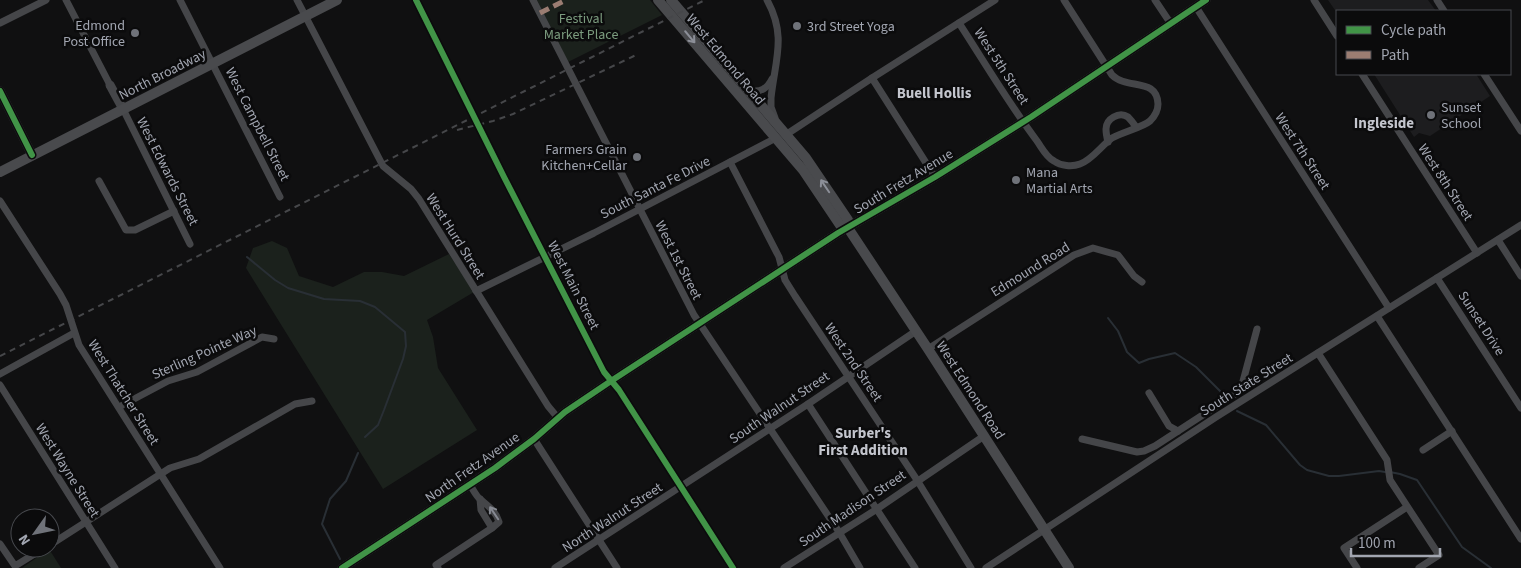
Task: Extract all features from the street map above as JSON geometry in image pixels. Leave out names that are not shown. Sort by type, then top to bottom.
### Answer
[{"type":"main road","name":"North Broadway","points":[[0,172],[337,0]]},
{"type":"main road","name":"West Edmond Road","points":[[658,0],[803,170],[840,225],[848,228]]},
{"type":"main road","name":"West Edmond Road","points":[[671,0],[806,158],[848,220],[848,228],[1069,568]]},
{"type":"street","points":[[0,23],[46,0]]},
{"type":"street","points":[[66,0],[122,109]]},
{"type":"street","name":"West Campbell Street","points":[[180,0],[280,197]]},
{"type":"street","name":"West Hurd Street","points":[[297,0],[383,166],[415,194],[548,406],[558,418]]},
{"type":"street","name":"West Main Street","points":[[416,0],[604,372],[619,390],[733,568]]},
{"type":"street","name":"West 1st Street","points":[[533,0],[639,209],[700,323],[860,568]]},
{"type":"street","points":[[767,0],[773,11],[780,40],[771,107],[778,124]]},
{"type":"street","points":[[786,134],[995,0]]},
{"type":"street","points":[[1064,0],[1107,67]]},
{"type":"street","points":[[1155,0],[1170,24]]},
{"type":"street","name":"South Fretz Avenue","points":[[611,381],[848,228],[1023,122],[1206,0]]},
{"type":"street","points":[[1314,0],[1336,34]]},
{"type":"street","name":"West 7th Street","points":[[1196,7],[1389,308]]},
{"type":"street","name":"West 5th Street","points":[[959,23],[1048,157],[1063,165],[1077,165],[1083,162],[1124,132],[1148,123],[1156,114],[1158,104],[1156,95],[1144,85],[1126,84],[1117,80],[1107,67]]},
{"type":"street","name":"West 8th Street","points":[[1363,75],[1477,253]]},
{"type":"street","points":[[1485,75],[1521,131]]},
{"type":"street","points":[[748,90],[760,91],[770,83],[774,76]]},
{"type":"street","points":[[872,78],[935,177]]},
{"type":"street","points":[[0,91],[4,108],[32,156]]},
{"type":"street","name":"West Edwards Street","points":[[122,109],[190,244]]},
{"type":"street","points":[[1108,142],[1106,128],[1113,117],[1122,115],[1128,117],[1136,127]]},
{"type":"street","name":"South Santa Fe Drive","points":[[476,291],[776,138]]},
{"type":"street","name":"West 2nd Street","points":[[730,162],[779,257],[785,280],[917,480],[971,568]]},
{"type":"street","points":[[100,181],[126,230],[135,230],[174,211]]},
{"type":"street","name":"West Thatcher Street","points":[[0,201],[60,294],[66,305],[79,345],[220,568]]},
{"type":"street","name":"South State Street","points":[[986,568],[1216,417],[1521,225]]},
{"type":"street","points":[[1498,240],[1521,276]]},
{"type":"street","name":"Edmound Road","points":[[928,349],[1074,255],[1084,251],[1094,248],[1118,254],[1134,276],[1142,282]]},
{"type":"street","name":"Sunset Drive","points":[[1437,278],[1521,408]]},
{"type":"street","points":[[1377,316],[1521,539]]},
{"type":"street","points":[[1082,439],[1137,452],[1155,446],[1235,394],[1242,385],[1256,329]]},
{"type":"street","name":"South Walnut Street","points":[[681,487],[916,331]]},
{"type":"street","points":[[0,374],[74,333]]},
{"type":"street","name":"Sterling Pointe Way","points":[[119,407],[168,380],[197,372],[262,337],[274,339]]},
{"type":"street","points":[[1318,353],[1387,460],[1390,480],[1439,555],[1419,568]]},
{"type":"street","name":"North Fretz Avenue","points":[[342,568],[470,485],[534,439],[571,407],[611,381]]},
{"type":"street","name":"West Wayne Street","points":[[0,385],[114,568]]},
{"type":"street","points":[[1149,393],[1169,426],[1178,431]]},
{"type":"street","points":[[60,539],[176,465],[199,459],[295,404],[312,401]]},
{"type":"street","points":[[808,404],[915,568]]},
{"type":"street","points":[[1210,410],[1216,417]]},
{"type":"street","points":[[1423,450],[1452,431]]},
{"type":"street","name":"South Madison Street","points":[[784,568],[877,509],[984,436]]},
{"type":"street","points":[[534,439],[617,568]]},
{"type":"street","points":[[437,566],[492,528],[481,510],[480,499],[470,485]]},
{"type":"street","name":"North Walnut Street","points":[[556,568],[681,487]]},
{"type":"street","points":[[1357,568],[1344,548],[1407,507]]},
{"type":"street","points":[[0,544],[15,566],[28,558]]},
{"type":"shaded area","points":[[1328,0],[1428,0],[1435,10],[1336,10],[1336,12]]},
{"type":"shaded area","name":"Sunset School","points":[[1375,75],[1477,75],[1490,96],[1430,136],[1419,133],[1414,137]]},
{"type":"green space","name":"Festival Market Place","points":[[537,0],[650,0],[662,15],[568,62]]},
{"type":"green space","points":[[272,241],[287,248],[299,276],[333,287],[364,272],[382,272],[404,276],[449,254],[474,292],[427,320],[433,337],[438,368],[477,430],[383,489],[246,268],[253,248]]},
{"type":"green space","points":[[36,558],[55,558],[61,568],[22,568]]},
{"type":"waterway","points":[[247,257],[288,288],[324,299],[360,301],[375,307],[405,332],[406,346],[403,359],[384,410],[378,425],[365,437]]},
{"type":"waterway","points":[[1108,318],[1118,331],[1127,352],[1139,363],[1175,353],[1196,367],[1225,396]]},
{"type":"waterway","points":[[1237,411],[1266,425],[1300,465],[1307,470],[1329,476],[1385,472]]},
{"type":"waterway","points":[[340,559],[322,524],[330,499],[346,481],[358,453]]},
{"type":"waterway","points":[[1390,472],[1417,480],[1462,547],[1491,568]]},
{"type":"railway","points":[[0,356],[705,0]]},
{"type":"railway","points":[[457,130],[513,114],[636,55]]},
{"type":"marked path","points":[[540,13],[566,0]]},
{"type":"cycle path","points":[[416,0],[604,372],[619,390],[733,568]]},
{"type":"cycle path","points":[[342,568],[495,468],[534,439],[565,412],[611,381],[838,233],[935,177],[1031,117],[1206,0]]},
{"type":"cycle path","points":[[0,91],[32,155]]},
{"type":"place","name":"3rd Street Yoga","points":[[797,26]]},
{"type":"place","name":"Edmond Post Office","points":[[135,33]]},
{"type":"place","name":"Sunset School","points":[[1431,115]]},
{"type":"place","name":"Farmers Grain Kitchen+Cellar","points":[[637,157]]},
{"type":"place","name":"Mana Martial Arts","points":[[1016,180]]},
{"type":"district","name":"Buell Hollis","points":[[934,93]]},
{"type":"district","name":"Ingleside","points":[[1384,123]]},
{"type":"district","name":"Surber's First Addition","points":[[863,442]]}]
